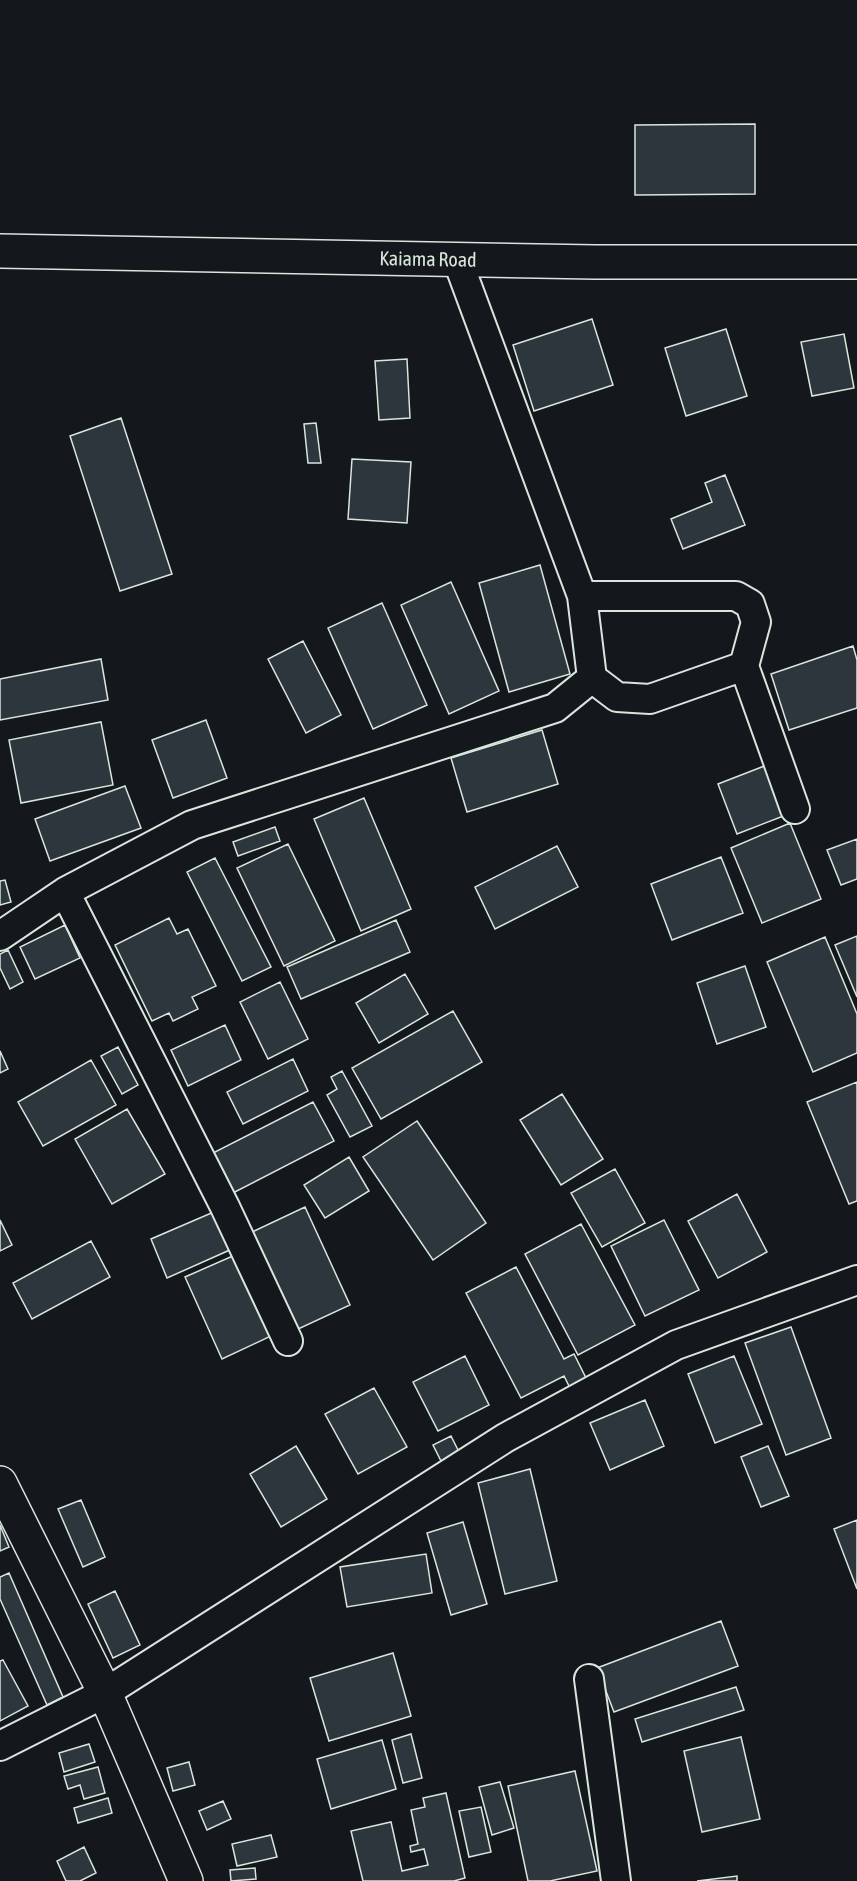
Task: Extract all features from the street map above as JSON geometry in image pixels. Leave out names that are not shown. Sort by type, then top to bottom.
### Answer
[{"type":"main road","name":"Kaiama Road","points":[[0,251],[595,262],[857,262]]},
{"type":"main road","points":[[0,1484],[105,1693],[186,1881]]},
{"type":"street","points":[[457,259],[582,596],[592,678],[617,697],[650,699],[744,666]]},
{"type":"street","points":[[582,596],[736,596],[750,604],[756,622],[744,666],[795,809]]},
{"type":"street","points":[[0,936],[65,892],[192,825],[555,708],[592,678]]},
{"type":"street","points":[[65,892],[225,1207],[288,1341]]},
{"type":"street","points":[[0,1746],[105,1693],[369,1522],[515,1432],[676,1345],[857,1280]]},
{"type":"street","points":[[589,1680],[616,1881]]},
{"type":"building","points":[[755,124],[755,194],[635,195],[635,125]]},
{"type":"building","points":[[592,319],[613,385],[534,411],[513,345]]},
{"type":"building","points":[[726,329],[747,396],[686,416],[665,348]]},
{"type":"building","points":[[844,334],[854,388],[812,396],[801,342]]},
{"type":"building","points":[[407,359],[410,418],[379,420],[375,361]]},
{"type":"building","points":[[121,418],[172,574],[120,591],[70,436]]},
{"type":"building","points":[[316,423],[321,463],[308,463],[304,424]]},
{"type":"building","points":[[352,459],[411,462],[407,523],[348,519]]},
{"type":"building","points":[[725,475],[745,525],[683,549],[671,519],[712,502],[705,483]]},
{"type":"building","points":[[540,565],[570,674],[509,692],[479,583]]},
{"type":"building","points":[[451,582],[499,691],[449,714],[401,605]]},
{"type":"building","points":[[382,603],[427,705],[373,729],[328,628]]},
{"type":"building","points":[[303,641],[341,715],[306,733],[268,659]]},
{"type":"building","points":[[853,646],[857,660],[857,708],[789,730],[771,674]]},
{"type":"building","points":[[101,659],[108,700],[0,720],[0,679]]},
{"type":"building","points":[[206,720],[227,778],[173,798],[152,740]]},
{"type":"building","points":[[101,722],[113,785],[21,803],[9,740]]},
{"type":"building","points":[[542,730],[558,784],[467,812],[451,758]]},
{"type":"building","points":[[767,765],[786,815],[737,834],[718,784]]},
{"type":"building","points":[[125,786],[141,828],[50,861],[35,819]]},
{"type":"building","points":[[364,798],[411,909],[361,931],[314,819]]},
{"type":"building","points":[[790,823],[821,899],[762,923],[731,848]]},
{"type":"building","points":[[275,827],[280,841],[238,856],[233,842]]},
{"type":"building","points":[[857,839],[857,879],[841,885],[827,850]]},
{"type":"building","points":[[288,844],[335,941],[284,966],[237,868]]},
{"type":"building","points":[[557,846],[578,887],[495,929],[475,887]]},
{"type":"building","points":[[721,857],[743,913],[672,940],[651,884]]},
{"type":"building","points":[[215,858],[271,967],[242,981],[187,872]]},
{"type":"building","points":[[5,880],[11,902],[0,905],[0,881]]},
{"type":"building","points":[[169,918],[177,934],[188,929],[216,986],[192,997],[198,1009],[173,1021],[169,1013],[152,1021],[115,945]]},
{"type":"building","points":[[396,920],[410,952],[301,999],[287,967]]},
{"type":"building","points":[[65,925],[80,958],[35,979],[20,947]]},
{"type":"building","points":[[857,936],[857,997],[835,945]]},
{"type":"building","points":[[825,937],[857,1014],[857,1053],[813,1072],[767,962]]},
{"type":"building","points":[[8,950],[23,982],[10,989],[0,968],[0,954]]},
{"type":"building","points":[[745,966],[766,1027],[717,1044],[697,983]]},
{"type":"building","points":[[405,974],[428,1014],[379,1043],[356,1003]]},
{"type":"building","points":[[280,982],[308,1039],[268,1059],[240,1002]]},
{"type":"building","points":[[453,1011],[482,1062],[381,1119],[352,1068]]},
{"type":"building","points":[[225,1025],[241,1060],[188,1086],[171,1050]]},
{"type":"building","points":[[118,1047],[138,1085],[122,1094],[101,1056]]},
{"type":"building","points":[[0,1051],[8,1069],[0,1073]]},
{"type":"building","points":[[293,1059],[308,1091],[243,1124],[227,1092]]},
{"type":"building","points":[[91,1060],[116,1105],[43,1146],[18,1102]]},
{"type":"building","points":[[342,1071],[372,1126],[350,1137],[327,1095],[337,1089],[331,1077]]},
{"type":"building","points":[[857,1082],[857,1201],[849,1204],[807,1102]]},
{"type":"building","points":[[562,1094],[603,1159],[561,1185],[520,1120]]},
{"type":"building","points":[[313,1102],[334,1141],[229,1195],[209,1155]]},
{"type":"building","points":[[127,1109],[165,1174],[112,1204],[75,1139]]},
{"type":"building","points":[[417,1121],[486,1223],[433,1260],[363,1157]]},
{"type":"building","points":[[349,1157],[369,1191],[325,1218],[304,1185]]},
{"type":"building","points":[[615,1169],[645,1223],[602,1247],[571,1193]]},
{"type":"building","points":[[737,1194],[767,1252],[718,1278],[688,1221]]},
{"type":"building","points":[[305,1207],[350,1305],[296,1330],[250,1233]]},
{"type":"building","points":[[216,1211],[232,1249],[167,1278],[151,1239]]},
{"type":"building","points":[[0,1220],[12,1245],[0,1251]]},
{"type":"building","points":[[664,1220],[699,1290],[645,1316],[611,1246]]},
{"type":"building","points":[[581,1224],[635,1325],[578,1355],[525,1254]]},
{"type":"building","points":[[91,1241],[110,1277],[32,1319],[13,1283]]},
{"type":"building","points":[[235,1255],[271,1336],[222,1359],[185,1277]]},
{"type":"building","points":[[516,1267],[564,1359],[574,1354],[587,1380],[570,1388],[564,1376],[521,1398],[466,1293]]},
{"type":"building","points":[[791,1327],[831,1438],[786,1455],[745,1343]]},
{"type":"building","points":[[465,1356],[489,1405],[438,1431],[413,1382]]},
{"type":"building","points":[[734,1356],[762,1424],[715,1443],[688,1374]]},
{"type":"building","points":[[374,1388],[407,1447],[358,1474],[325,1414]]},
{"type":"building","points":[[645,1400],[664,1446],[610,1470],[590,1423]]},
{"type":"building","points":[[451,1436],[459,1452],[441,1461],[433,1445]]},
{"type":"building","points":[[296,1446],[327,1499],[281,1527],[250,1474]]},
{"type":"building","points":[[768,1446],[789,1496],[761,1507],[741,1457]]},
{"type":"building","points":[[530,1469],[557,1581],[505,1594],[478,1483]]},
{"type":"building","points":[[81,1500],[105,1557],[83,1567],[58,1509]]},
{"type":"building","points":[[857,1520],[857,1589],[834,1529]]},
{"type":"building","points":[[463,1522],[487,1604],[451,1615],[427,1533]]},
{"type":"building","points":[[0,1525],[9,1547],[0,1551]]},
{"type":"building","points":[[426,1554],[432,1593],[347,1607],[340,1567]]},
{"type":"building","points":[[9,1573],[63,1697],[47,1705],[0,1599],[0,1577]]},
{"type":"building","points":[[115,1591],[140,1645],[113,1658],[88,1604]]},
{"type":"building","points":[[721,1621],[738,1666],[614,1712],[597,1668]]},
{"type":"building","points":[[393,1653],[411,1716],[329,1741],[310,1678]]},
{"type":"building","points":[[3,1660],[28,1706],[0,1721],[0,1661]]},
{"type":"building","points":[[736,1687],[744,1710],[642,1742],[635,1719]]},
{"type":"building","points":[[411,1734],[422,1778],[403,1783],[392,1740]]},
{"type":"building","points":[[741,1737],[760,1819],[702,1832],[684,1751]]},
{"type":"building","points":[[382,1740],[396,1789],[331,1809],[317,1759]]},
{"type":"building","points":[[89,1744],[95,1762],[64,1772],[59,1753]]},
{"type":"building","points":[[189,1762],[195,1785],[173,1791],[167,1768]]},
{"type":"building","points":[[98,1767],[105,1793],[84,1799],[80,1785],[68,1789],[64,1776]]},
{"type":"building","points":[[575,1771],[597,1871],[550,1881],[528,1881],[508,1786]]},
{"type":"building","points":[[500,1782],[514,1828],[492,1835],[479,1787]]},
{"type":"building","points":[[446,1793],[465,1878],[454,1881],[363,1881],[351,1831],[391,1822],[402,1871],[428,1865],[424,1849],[411,1852],[410,1846],[418,1844],[411,1810],[425,1807],[423,1798]]},
{"type":"building","points":[[108,1798],[112,1813],[78,1823],[74,1808]]},
{"type":"building","points":[[223,1801],[231,1819],[207,1830],[199,1811]]},
{"type":"building","points":[[481,1807],[491,1852],[469,1857],[459,1811]]},
{"type":"building","points":[[271,1835],[277,1857],[237,1866],[232,1844]]},
{"type":"building","points":[[84,1847],[96,1873],[80,1881],[66,1881],[57,1861]]},
{"type":"building","points":[[255,1868],[256,1879],[231,1881],[230,1870]]},
{"type":"building","points":[[737,1876],[737,1881],[697,1881]]}]
